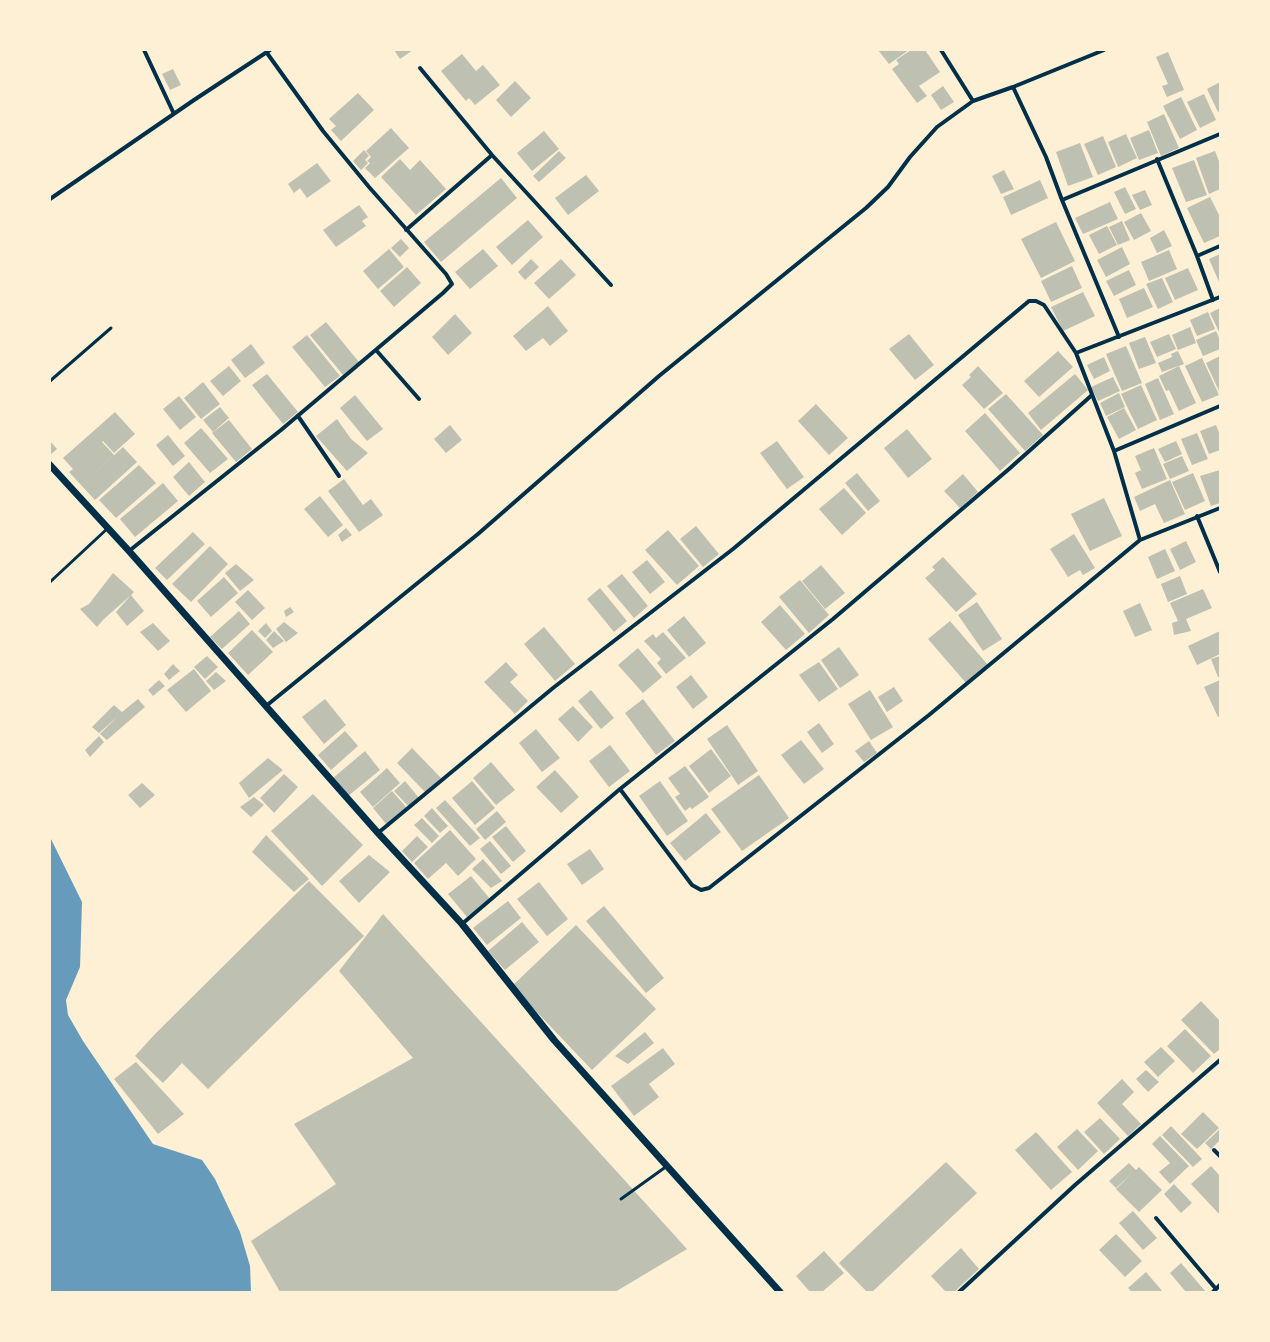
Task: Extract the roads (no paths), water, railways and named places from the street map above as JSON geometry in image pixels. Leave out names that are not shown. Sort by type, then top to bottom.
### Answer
[{"type":"street","points":[[144,50],[174,114]]},
{"type":"street","points":[[941,50],[973,101]]},
{"type":"street","points":[[266,706],[478,534],[659,376],[866,208],[888,187],[910,157],[937,127],[973,101],[1013,87],[1104,50]]},
{"type":"street","points":[[50,199],[268,51],[323,131],[369,188],[446,274],[452,284],[444,293],[298,416],[129,551]]},
{"type":"street","points":[[420,68],[492,154],[611,285]]},
{"type":"street","points":[[1013,87],[1046,156],[1062,200],[1119,337]]},
{"type":"street","points":[[1062,200],[1220,134]]},
{"type":"street","points":[[406,230],[492,154]]},
{"type":"street","points":[[1157,160],[1197,256],[1213,300]]},
{"type":"street","points":[[1197,256],[1220,246]]},
{"type":"street","points":[[1076,354],[1220,297]]},
{"type":"street","points":[[378,833],[553,688],[733,549],[1029,301],[1036,301],[1044,305],[1076,354],[1114,451],[1140,540]]},
{"type":"street","points":[[376,350],[419,399]]},
{"type":"street","points":[[462,924],[620,789],[833,619],[1003,474],[1092,395]]},
{"type":"street","points":[[1114,451],[1220,406]]},
{"type":"street","points":[[298,416],[339,476]]},
{"type":"street","points":[[50,464],[129,551],[378,833],[462,924],[554,1040],[780,1292]]},
{"type":"street","points":[[620,789],[692,885],[701,890],[709,888],[929,715],[1140,540],[1220,508]]},
{"type":"street","points":[[1197,516],[1220,572]]},
{"type":"street","points":[[959,1292],[1075,1185],[1220,1060]]},
{"type":"street","points":[[1214,1150],[1220,1156]]},
{"type":"street","points":[[1156,1218],[1214,1290],[1220,1286]]},
{"type":"lane","points":[[50,381],[111,328]]},
{"type":"lane","points":[[50,582],[108,528]]},
{"type":"lane","points":[[621,1199],[667,1166]]},
{"type":"water","points":[[50,837],[82,902],[80,967],[66,1000],[68,1015],[83,1041],[153,1144],[202,1160],[215,1179],[240,1232],[250,1266],[251,1292],[50,1292]]}]
